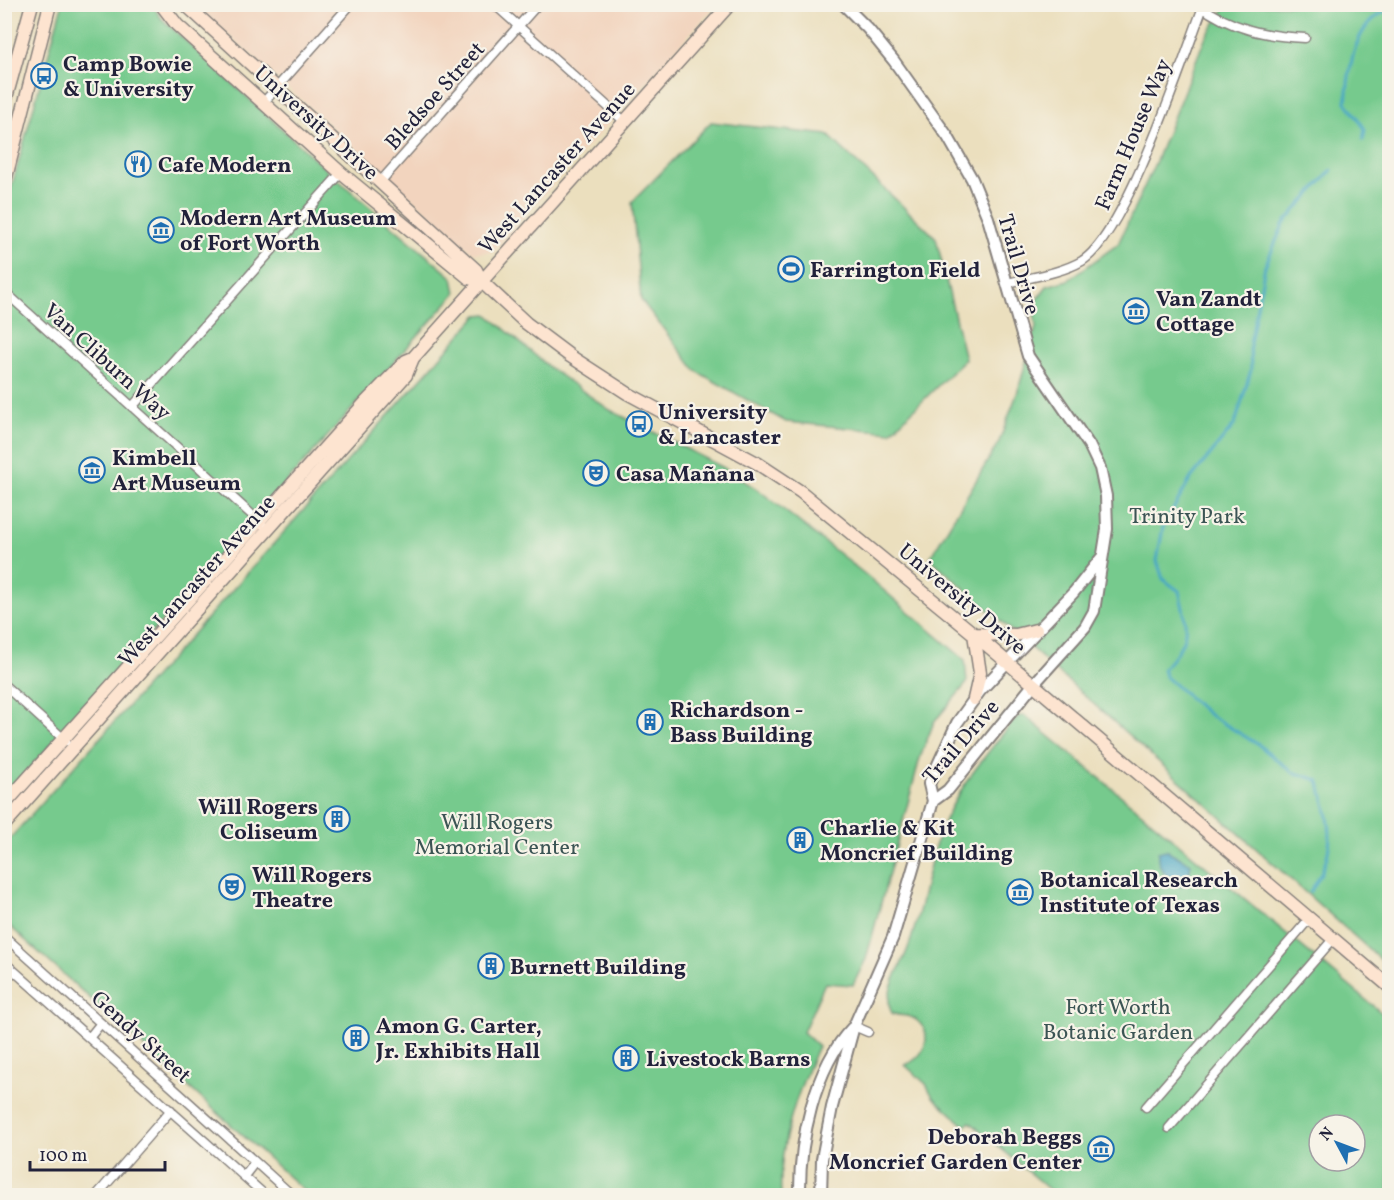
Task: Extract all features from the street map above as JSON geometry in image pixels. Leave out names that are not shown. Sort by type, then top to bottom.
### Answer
[{"type":"main road","points":[[4,105],[32,4]]},
{"type":"main road","points":[[4,185],[50,4]]},
{"type":"main road","name":"University Drive","points":[[161,4],[177,25],[341,173],[469,278],[482,282]]},
{"type":"main road","name":"University Drive","points":[[185,4],[476,270],[482,282],[526,322],[579,363],[627,393],[757,463],[801,492],[974,634],[1389,987]]},
{"type":"main road","name":"West Lancaster Avenue","points":[[4,825],[406,375],[413,358],[730,4]]},
{"type":"main road","points":[[16,64],[35,68]]},
{"type":"main road","points":[[341,173],[380,182]]},
{"type":"main road","name":"West Lancaster Avenue","points":[[4,804],[366,402],[406,361],[413,358]]},
{"type":"main road","points":[[974,699],[980,673],[974,634],[1016,635],[1036,630]]},
{"type":"street","points":[[264,102],[351,4]]},
{"type":"street","points":[[494,4],[624,121]]},
{"type":"street","name":"Bledsoe Street","points":[[380,182],[538,4]]},
{"type":"street","name":"Trail Drive","points":[[843,4],[868,28],[894,61],[948,137],[972,179],[988,218],[1028,356],[1084,438],[1100,468],[1107,496],[1107,529],[1094,611],[1085,627],[1033,685],[948,790],[933,801]]},
{"type":"street","points":[[1201,6],[1233,25],[1258,34],[1305,38]]},
{"type":"street","name":"Farm House Way","points":[[1008,283],[1081,262],[1104,240],[1132,187],[1201,6]]},
{"type":"street","points":[[132,407],[341,173]]},
{"type":"street","name":"Van Cliburn Way","points":[[4,291],[268,530]]},
{"type":"street","name":"Trail Drive","points":[[821,1196],[822,1159],[826,1138],[854,1026],[893,937],[933,801],[929,784],[957,723],[974,699],[1081,584],[1103,556]]},
{"type":"street","points":[[4,685],[74,748]]},
{"type":"street","points":[[1146,1107],[1310,918]]},
{"type":"street","name":"Gendy Street","points":[[4,936],[293,1196]]},
{"type":"street","points":[[1169,1128],[1334,938]]},
{"type":"street","name":"Gendy Street","points":[[4,962],[266,1196]]},
{"type":"street","points":[[89,1038],[101,1023]]},
{"type":"street","points":[[854,1026],[868,1032]]},
{"type":"street","name":"Trail Drive","points":[[800,1196],[801,1165],[809,1115],[831,1060],[854,1026]]},
{"type":"street","points":[[96,1196],[171,1110]]},
{"type":"street","points":[[244,1176],[255,1162]]},
{"type":"shaded area","points":[[195,5],[716,5],[492,252],[473,253]]},
{"type":"green space","points":[[62,5],[152,5],[162,19],[331,174],[453,278],[456,293],[5,796],[5,210]]},
{"type":"green space","name":"Trinity Park","points":[[1227,5],[1389,5],[1389,967],[930,558],[999,442],[1017,394],[1036,327],[1033,304],[1047,286],[1068,280],[1118,244],[1155,163],[1205,38]]},
{"type":"green space","name":"Farrington Field","points":[[711,122],[828,135],[936,238],[965,359],[891,432],[786,422],[696,371],[641,300],[632,202]]},
{"type":"green space","name":"Will Rogers Memorial Center","points":[[487,314],[550,368],[610,410],[724,468],[760,491],[866,575],[965,660],[967,683],[934,722],[920,758],[866,959],[853,985],[825,983],[803,1032],[818,1046],[790,1119],[783,1157],[781,1195],[309,1195],[5,922],[5,844],[478,315]]},
{"type":"green space","name":"Fort Worth Botanic Garden","points":[[1024,715],[1389,1019],[1389,1195],[1049,1195],[1052,1192],[970,1122],[965,1126],[933,1097],[926,1084],[905,1065],[912,1062],[922,1051],[925,1045],[925,1031],[915,1019],[892,1013],[889,997],[912,936],[940,831],[968,779],[1017,717]]},
{"type":"water","points":[[1166,850],[1191,864],[1189,874],[1181,887],[1167,877],[1161,868],[1158,852]]},
{"type":"waterway","points":[[1363,140],[1365,129],[1346,102],[1351,61],[1355,48],[1368,25],[1390,9]]},
{"type":"waterway","points":[[1310,892],[1325,864],[1330,837],[1327,810],[1318,780],[1292,772],[1259,745],[1208,714],[1165,676],[1163,669],[1179,650],[1183,642],[1185,625],[1179,591],[1163,579],[1157,561],[1163,527],[1191,478],[1235,424],[1251,370],[1250,343],[1265,266],[1284,223],[1332,170]]},
{"type":"place","name":"Camp Bowie & University","points":[[44,76]]},
{"type":"place","name":"Cafe Modern","points":[[138,164]]},
{"type":"place","name":"Modern Art Museum of Fort Worth","points":[[161,230]]},
{"type":"place","name":"Farrington Field","points":[[791,269]]},
{"type":"place","name":"Van Zandt Cottage","points":[[1136,311]]},
{"type":"place","name":"University & Lancaster","points":[[639,424]]},
{"type":"place","name":"Kimbell Art Museum","points":[[92,470]]},
{"type":"place","name":"Casa Mañana","points":[[596,473]]},
{"type":"place","name":"Richardson - Bass Building","points":[[650,722]]},
{"type":"place","name":"Will Rogers Coliseum","points":[[337,819]]},
{"type":"place","name":"Charlie & Kit Moncrief Building","points":[[800,840]]},
{"type":"place","name":"Will Rogers Theatre","points":[[232,887]]},
{"type":"place","name":"Botanical Research Institute of Texas","points":[[1020,892]]},
{"type":"place","name":"Burnett Building","points":[[491,966]]},
{"type":"place","name":"Amon G. Carter, Jr. Exhibits Hall","points":[[356,1038]]},
{"type":"place","name":"Livestock Barns","points":[[626,1058]]},
{"type":"place","name":"Deborah Beggs Moncrief Garden Center","points":[[1101,1149]]}]
